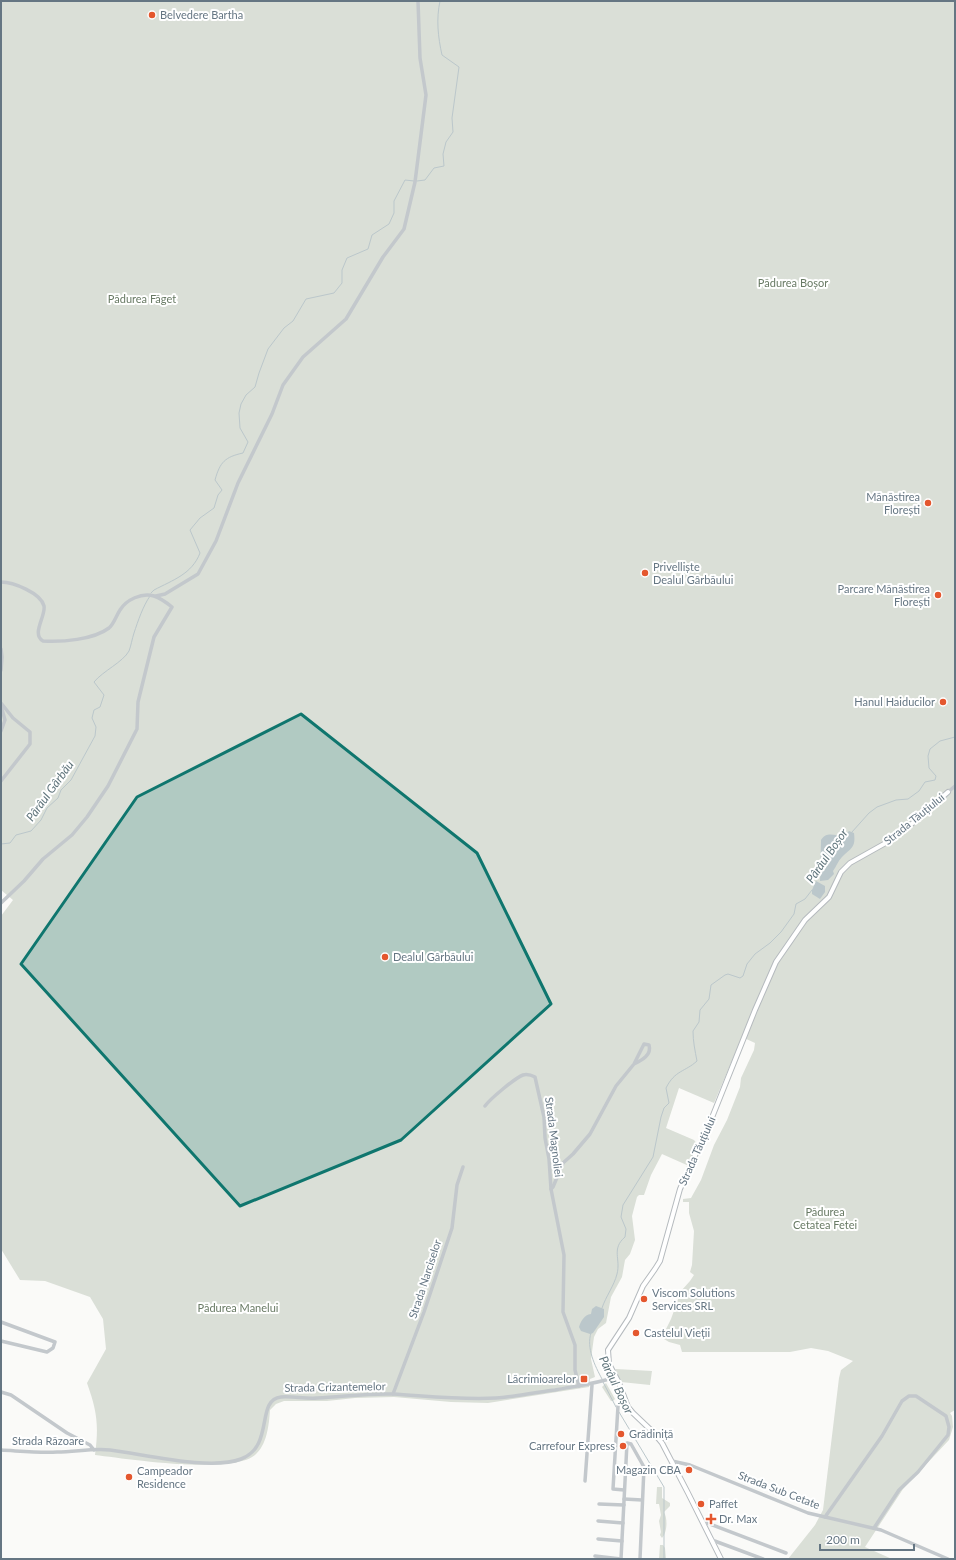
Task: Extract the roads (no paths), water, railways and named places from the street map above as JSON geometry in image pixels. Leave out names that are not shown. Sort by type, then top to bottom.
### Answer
[{"type":"main road","name":"Strada Tăuțiului","points":[[721,1559],[672,1461],[657,1436],[630,1410],[609,1364],[608,1350],[629,1318],[643,1286],[660,1261],[680,1189],[711,1120],[776,962],[805,920],[829,897],[838,878],[850,863],[891,840],[948,792]]},
{"type":"street","points":[[1,582],[20,586],[42,602],[44,608],[39,635],[40,639],[43,641],[78,639],[105,630],[113,624],[118,612],[132,599],[165,594],[198,574],[216,541],[238,483],[272,414],[283,385],[303,357],[346,319],[383,257],[404,229],[415,181],[426,95],[420,58],[418,1]]},
{"type":"street","points":[[1,903],[24,881],[43,859],[72,836],[87,817],[108,786],[137,729],[138,702],[154,637],[172,607],[152,595]]},
{"type":"street","points":[[1,649],[1,670]]},
{"type":"street","points":[[1,704],[5,720],[1,731]]},
{"type":"street","points":[[1,704],[13,718],[30,732],[30,744],[1,781]]},
{"type":"street","name":"Strada Tăuțiului","points":[[948,792],[955,786]]},
{"type":"street","points":[[579,1386],[575,1370],[575,1344],[565,1320],[563,1309],[564,1255],[551,1189],[563,1163],[590,1134],[616,1086],[634,1064],[641,1047],[644,1044],[649,1045],[650,1050],[645,1058],[634,1064]]},
{"type":"street","name":"Strada Magnoliei","points":[[485,1106],[490,1099],[520,1076],[530,1075],[535,1077],[544,1117],[551,1189]]},
{"type":"street","name":"Strada Narciselor","points":[[393,1394],[424,1312],[452,1228],[457,1185],[463,1167]]},
{"type":"street","points":[[1,1322],[56,1342],[53,1348],[47,1352],[1,1341]]},
{"type":"street","name":"Strada Crizantemelor","points":[[94,1450],[111,1450],[206,1463],[230,1462],[248,1456],[256,1448],[262,1433],[268,1406],[275,1399],[292,1396],[319,1398],[351,1395],[393,1394],[450,1398],[497,1398],[592,1385],[615,1378]]},
{"type":"street","points":[[585,1481],[592,1385]]},
{"type":"street","points":[[1,1392],[11,1395],[62,1430],[90,1445],[94,1450]]},
{"type":"street","points":[[825,1517],[882,1436],[902,1401],[909,1396],[916,1396],[946,1416],[949,1427],[948,1435],[918,1472],[899,1490],[874,1528]]},
{"type":"street","points":[[618,1406],[613,1490],[624,1490]]},
{"type":"street","points":[[595,1556],[621,1559],[627,1443],[631,1444],[644,1467],[640,1559]]},
{"type":"street","name":"Strada Răzoare","points":[[1,1450],[41,1452],[94,1450]]},
{"type":"street","name":"Strada Sub Cetate","points":[[672,1461],[690,1466],[808,1513],[881,1530],[948,1559]]},
{"type":"street","points":[[624,1499],[642,1500]]},
{"type":"street","points":[[599,1504],[624,1505]]},
{"type":"street","points":[[598,1521],[623,1522]]},
{"type":"street","points":[[702,1521],[786,1553]]},
{"type":"street","points":[[598,1539],[622,1540]]},
{"type":"street","points":[[712,1540],[763,1559]]},
{"type":"water","points":[[849,831],[854,833],[854,842],[852,847],[839,860],[833,871],[834,874],[828,880],[820,881],[821,840],[823,837],[828,835],[844,836]]},
{"type":"water","points":[[816,881],[825,886],[825,892],[820,899],[812,894]]},
{"type":"water","points":[[596,1306],[604,1309],[604,1317],[593,1333],[590,1334],[581,1331],[579,1327],[582,1321],[586,1316],[591,1314],[592,1309]]},
{"type":"waterway","name":"Pârâul Gârbău","points":[[417,181],[425,180],[434,168],[444,166],[443,154],[446,142],[453,132],[452,118],[459,67],[442,55],[438,28],[440,1]]},
{"type":"waterway","name":"Pârâul Gârbău","points":[[151,593],[181,576],[197,560],[200,553],[190,530],[200,518],[214,508],[218,495],[222,490],[215,480],[221,465],[232,456],[243,453],[248,442],[240,428],[239,413],[241,404],[246,395],[255,387],[268,349],[284,328],[293,321],[306,299],[334,293],[342,283],[342,270],[347,258],[368,249],[372,235],[389,224],[394,213],[394,201],[405,180],[414,181]]},
{"type":"waterway","name":"Pârâul Gârbău","points":[[1,844],[10,843],[16,835],[31,831],[41,820],[47,808],[58,798],[61,790],[71,780],[95,736],[96,727],[92,718],[94,710],[100,707],[104,695],[94,682],[122,659],[129,651],[139,619],[150,596]]},
{"type":"waterway","name":"Pârâul Boșor","points":[[852,832],[869,813],[877,807],[896,800],[908,799],[919,791],[925,782],[935,780],[936,776],[929,768],[928,756],[930,749],[940,741],[955,737]]},
{"type":"waterway","name":"Pârâul Boșor","points":[[602,1308],[616,1278],[618,1269],[617,1250],[621,1241],[625,1237],[626,1229],[621,1217],[623,1205],[653,1157],[661,1117],[664,1108],[669,1103],[666,1088],[669,1082],[677,1074],[697,1061],[693,1031],[699,1022],[700,1010],[709,999],[711,985],[728,974],[740,978],[743,976],[747,964],[755,954],[770,943],[781,932],[794,914],[796,904],[805,899],[812,890]]},
{"type":"waterway","name":"Pârâul Boșor","points":[[591,1333],[590,1351],[602,1379]]},
{"type":"waterway","name":"Pârâul Boșor","points":[[603,1382],[616,1407]]},
{"type":"waterway","name":"Pârâul Boșor","points":[[619,1412],[664,1487],[664,1559]]},
{"type":"place","name":"Belvedere Bartha","points":[[152,15]]},
{"type":"place","name":"Mănăstirea Florești","points":[[928,503]]},
{"type":"place","name":"Privelliște Dealul Gârbăului","points":[[645,573]]},
{"type":"place","name":"Parcare Mănăstirea Florești","points":[[938,595]]},
{"type":"place","name":"Hanul Haiducilor","points":[[943,702]]},
{"type":"place","name":"Dealul Gârbăului","points":[[385,957]]},
{"type":"place","name":"Viscom Solutions Services SRL","points":[[644,1299]]},
{"type":"place","name":"Castelul Vieții","points":[[636,1333]]},
{"type":"place","name":"Lăcrimioarelor","points":[[584,1379]]},
{"type":"place","name":"Grădiniță","points":[[621,1434]]},
{"type":"place","name":"Carrefour Express","points":[[623,1446]]},
{"type":"place","name":"Magazin CBA","points":[[689,1470]]},
{"type":"place","name":"Campeador Residence","points":[[129,1477]]},
{"type":"place","name":"Paffet","points":[[701,1504]]},
{"type":"place","name":"Dr. Max","points":[[711,1519]]},
{"type":"park label","name":"Pădurea Boșor","points":[[793,283]]},
{"type":"park label","name":"Pădurea Făget","points":[[142,299]]},
{"type":"park label","name":"Pădurea Cetatea Fetei","points":[[825,1218]]},
{"type":"park label","name":"Pădurea Manelui","points":[[238,1308]]}]
